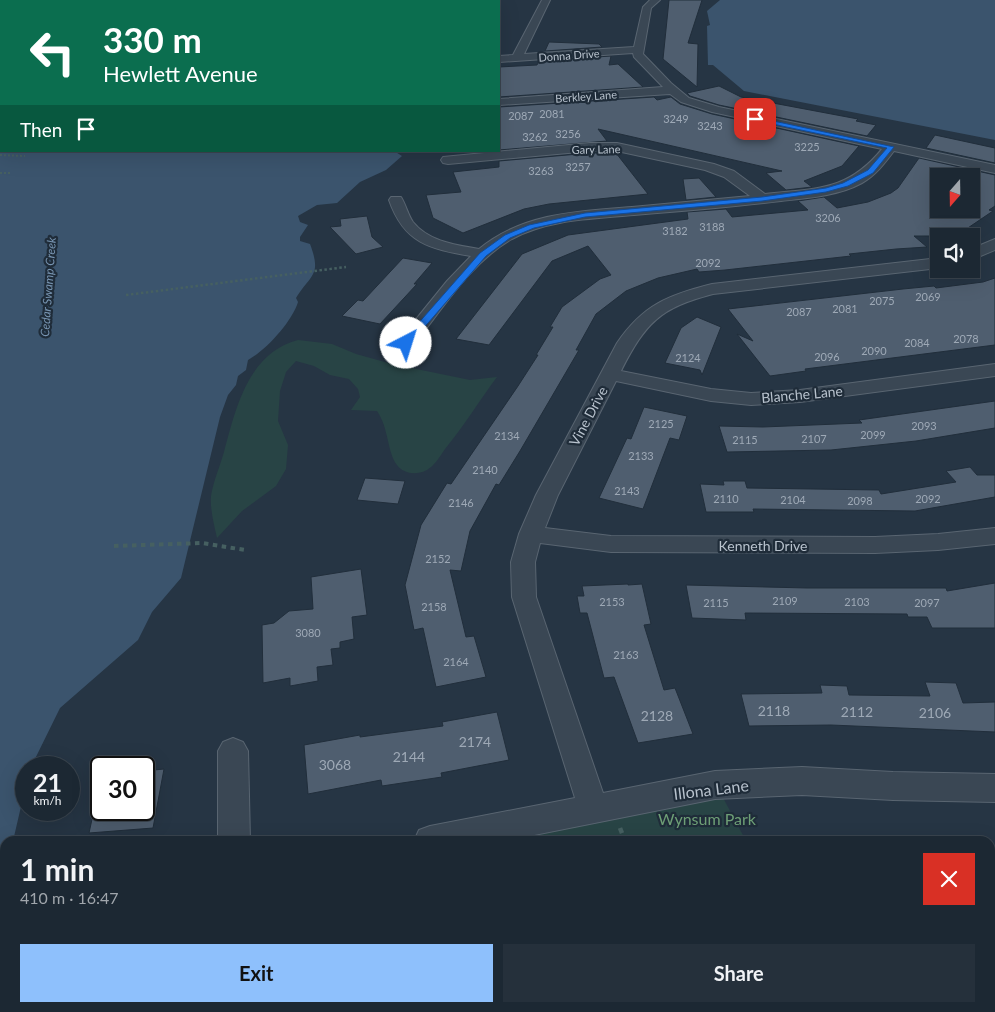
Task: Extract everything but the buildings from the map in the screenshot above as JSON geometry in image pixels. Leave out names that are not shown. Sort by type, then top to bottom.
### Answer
[{"type":"street","points":[[517,58],[546,0]]},
{"type":"street","points":[[656,0],[647,7],[638,50],[641,60],[685,100],[716,110],[995,169]]},
{"type":"street","name":"Donna Drive","points":[[500,59],[638,50]]},
{"type":"street","name":"Berkley Lane","points":[[500,102],[673,90]]},
{"type":"street","name":"Gary Lane","points":[[448,160],[590,147],[617,147],[700,165],[729,174],[743,182],[762,199]]},
{"type":"street","points":[[406,343],[483,254],[507,236],[532,226],[559,219],[762,199],[810,193],[846,185],[870,172],[891,147]]},
{"type":"street","points":[[396,200],[405,224],[417,235],[440,246],[483,254]]},
{"type":"street","points":[[980,251],[995,244]]},
{"type":"street","name":"Vine Drive","points":[[593,808],[524,597],[523,562],[531,534],[547,495],[626,343],[638,324],[657,309],[680,298],[723,288],[930,264]]},
{"type":"street","name":"Blanche Lane","points":[[610,374],[711,394],[751,399],[800,396],[995,370]]},
{"type":"street","name":"Kenneth Drive","points":[[531,534],[611,544],[875,545],[938,542],[995,536]]},
{"type":"street","points":[[233,751],[234,836]]},
{"type":"street","name":"Illona Lane","points":[[455,836],[724,784],[802,781],[893,786],[995,788]]},
{"type":"path","points":[[0,155],[25,156]]},
{"type":"path","points":[[0,173],[12,173]]},
{"type":"path","points":[[126,295],[346,267]]},
{"type":"path","points":[[114,546],[202,542],[245,550]]},
{"type":"green space","points":[[298,340],[332,344],[356,354],[392,364],[470,380],[497,377],[435,463],[427,470],[413,473],[404,471],[394,460],[384,425],[377,411],[351,410],[360,397],[358,389],[349,379],[330,375],[314,366],[296,361],[286,372],[280,391],[278,421],[288,445],[286,469],[276,486],[242,511],[217,538],[211,496],[240,401],[247,384],[267,357],[281,347]]},
{"type":"green space","name":"Wynsum Park","points":[[720,792],[743,836],[498,836]]},
{"type":"water","points":[[720,0],[995,0],[995,140],[744,91],[713,65],[708,65],[707,26],[710,25],[707,11]]},
{"type":"water","name":"Cedar Swamp Creek","points":[[0,152],[396,152],[402,156],[386,170],[360,182],[337,203],[317,205],[298,216],[300,222],[308,225],[300,237],[300,241],[310,244],[315,269],[296,298],[298,302],[295,310],[284,327],[270,343],[248,360],[246,370],[238,376],[236,385],[228,395],[220,417],[181,578],[152,612],[138,640],[60,708],[36,756],[15,756],[15,821],[18,821],[14,836],[0,836]]},
{"type":"route","points":[[406,343],[467,270],[483,254],[507,236],[532,226],[585,215],[762,199],[826,190],[846,185],[870,172],[891,147],[755,119]]}]
